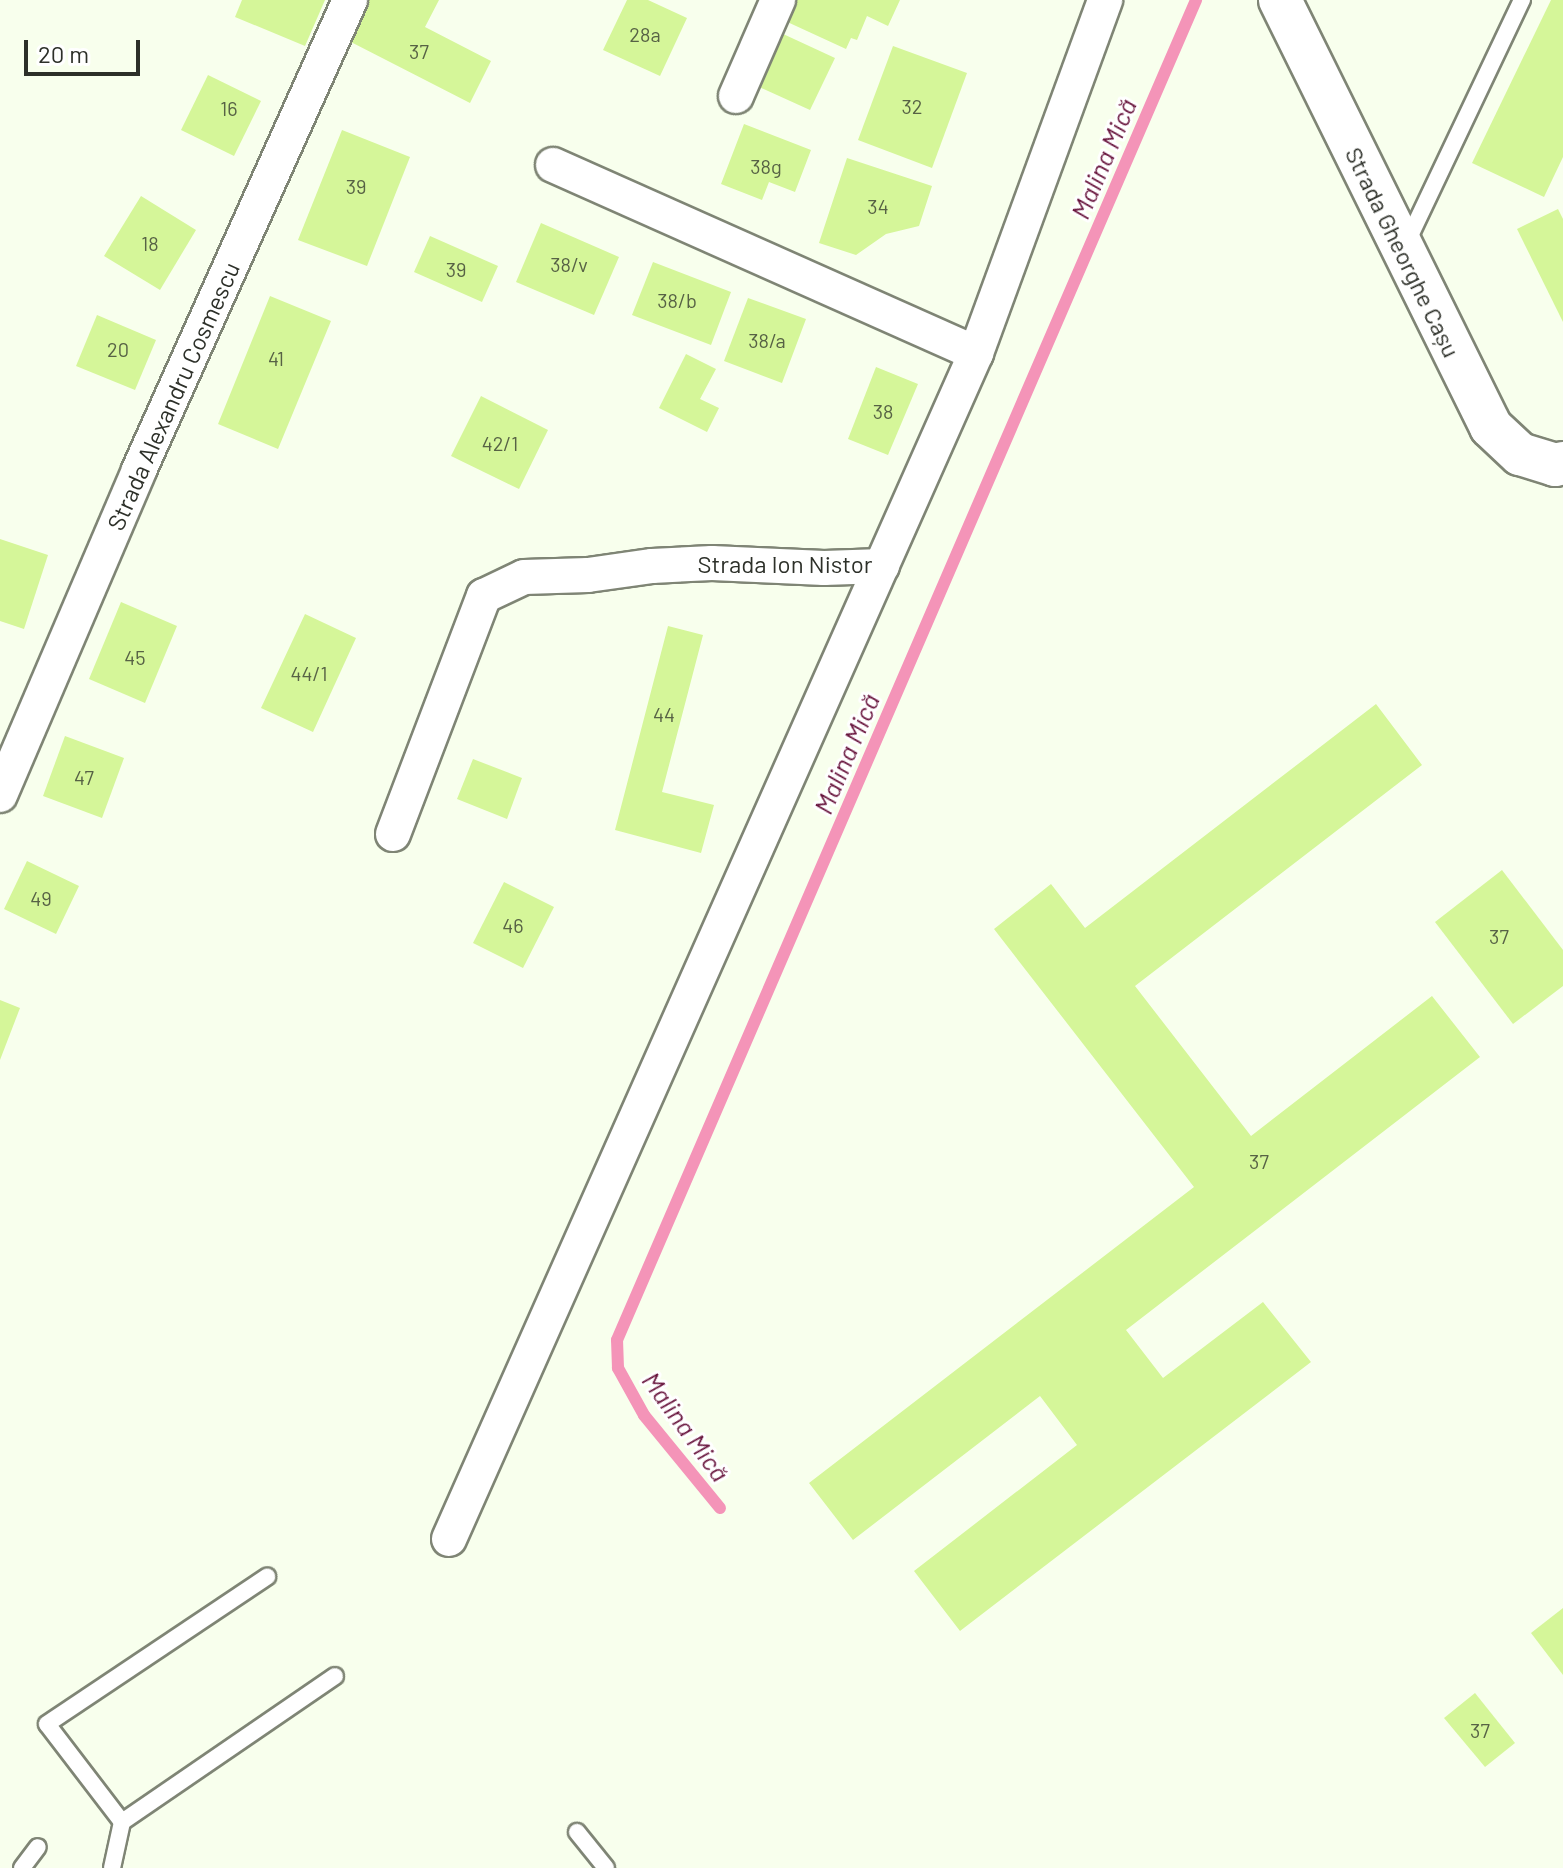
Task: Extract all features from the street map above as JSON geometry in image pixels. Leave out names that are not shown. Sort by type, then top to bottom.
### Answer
[{"type":"street","name":"Strada Alexandru Cosmescu","points":[[0,795],[139,470],[350,0]]},
{"type":"street","points":[[736,96],[778,0]]},
{"type":"street","name":"Strada Ion Nistor","points":[[393,834],[484,596],[524,577],[588,575],[652,566],[712,563],[824,568],[882,566],[976,353],[1105,0]]},
{"type":"street","name":"Strada Gheorghe Cașu","points":[[1280,0],[1491,427],[1520,454],[1555,465],[1563,463]]},
{"type":"street","points":[[553,165],[976,353]]},
{"type":"street","points":[[449,1539],[882,566]]},
{"type":"lane","points":[[1402,250],[1522,0]]},
{"type":"lane","points":[[122,1822],[47,1724],[267,1577]]},
{"type":"lane","points":[[112,1868],[122,1822],[335,1676]]},
{"type":"lane","points":[[577,1832],[606,1868]]},
{"type":"lane","points":[[22,1868],[38,1847]]},
{"type":"building","points":[[242,0],[325,0],[305,46],[235,17]]},
{"type":"building","points":[[367,0],[439,0],[425,27],[491,61],[470,103],[347,40]]},
{"type":"building","points":[[627,0],[648,0],[687,18],[660,76],[603,50]]},
{"type":"building","points":[[792,0],[900,0],[888,26],[867,16],[857,40],[851,38],[846,49],[783,20]]},
{"type":"building","points":[[1551,0],[1563,0],[1563,157],[1544,197],[1472,163]]},
{"type":"building","points":[[781,33],[835,58],[810,110],[757,86]]},
{"type":"building","points":[[893,46],[967,73],[932,168],[858,140]]},
{"type":"building","points":[[208,75],[261,101],[234,156],[181,130]]},
{"type":"building","points":[[744,124],[811,150],[795,192],[769,182],[762,200],[721,184]]},
{"type":"building","points":[[342,130],[410,157],[367,266],[298,240]]},
{"type":"building","points":[[847,158],[932,186],[919,226],[886,234],[856,255],[819,243]]},
{"type":"building","points":[[141,196],[196,230],[160,290],[104,256]]},
{"type":"building","points":[[1558,209],[1563,219],[1563,322],[1517,229]]},
{"type":"building","points":[[541,223],[619,257],[594,315],[516,282]]},
{"type":"building","points":[[430,236],[498,266],[482,302],[414,272]]},
{"type":"building","points":[[653,262],[731,292],[711,345],[632,315]]},
{"type":"building","points":[[270,296],[331,321],[278,449],[218,424]]},
{"type":"building","points":[[748,298],[806,319],[782,383],[724,361]]},
{"type":"building","points":[[97,315],[156,340],[135,390],[76,366]]},
{"type":"building","points":[[686,354],[716,369],[700,399],[719,408],[707,432],[659,408]]},
{"type":"building","points":[[876,367],[918,384],[888,455],[848,439]]},
{"type":"building","points":[[481,396],[548,430],[519,489],[451,456]]},
{"type":"building","points":[[0,539],[48,555],[24,629],[0,621]]},
{"type":"building","points":[[121,602],[177,626],[145,703],[89,679]]},
{"type":"building","points":[[305,614],[356,638],[313,732],[261,708]]},
{"type":"building","points":[[668,626],[703,635],[662,792],[714,805],[701,853],[615,830]]},
{"type":"building","points":[[1376,704],[1422,765],[1135,986],[1251,1136],[1432,996],[1480,1057],[1126,1330],[1163,1378],[1263,1302],[1311,1362],[960,1631],[914,1571],[1077,1445],[1040,1396],[853,1540],[809,1483],[1194,1187],[994,929],[1051,884],[1085,928]]},
{"type":"building","points":[[65,736],[124,758],[102,818],[43,796]]},
{"type":"building","points":[[473,759],[522,778],[507,819],[457,799]]},
{"type":"building","points":[[27,861],[79,886],[56,934],[4,909]]},
{"type":"building","points":[[1502,870],[1563,950],[1563,986],[1513,1024],[1435,922]]},
{"type":"building","points":[[504,882],[554,907],[523,968],[473,943]]},
{"type":"building","points":[[0,1000],[20,1008],[0,1060]]},
{"type":"building","points":[[1563,1608],[1563,1675],[1531,1633]]},
{"type":"building","points":[[1475,1693],[1515,1743],[1485,1767],[1444,1718]]},
{"type":"waterway","name":"Malina Mică","points":[[720,1508],[644,1415],[618,1368],[617,1340],[1196,0]]}]
